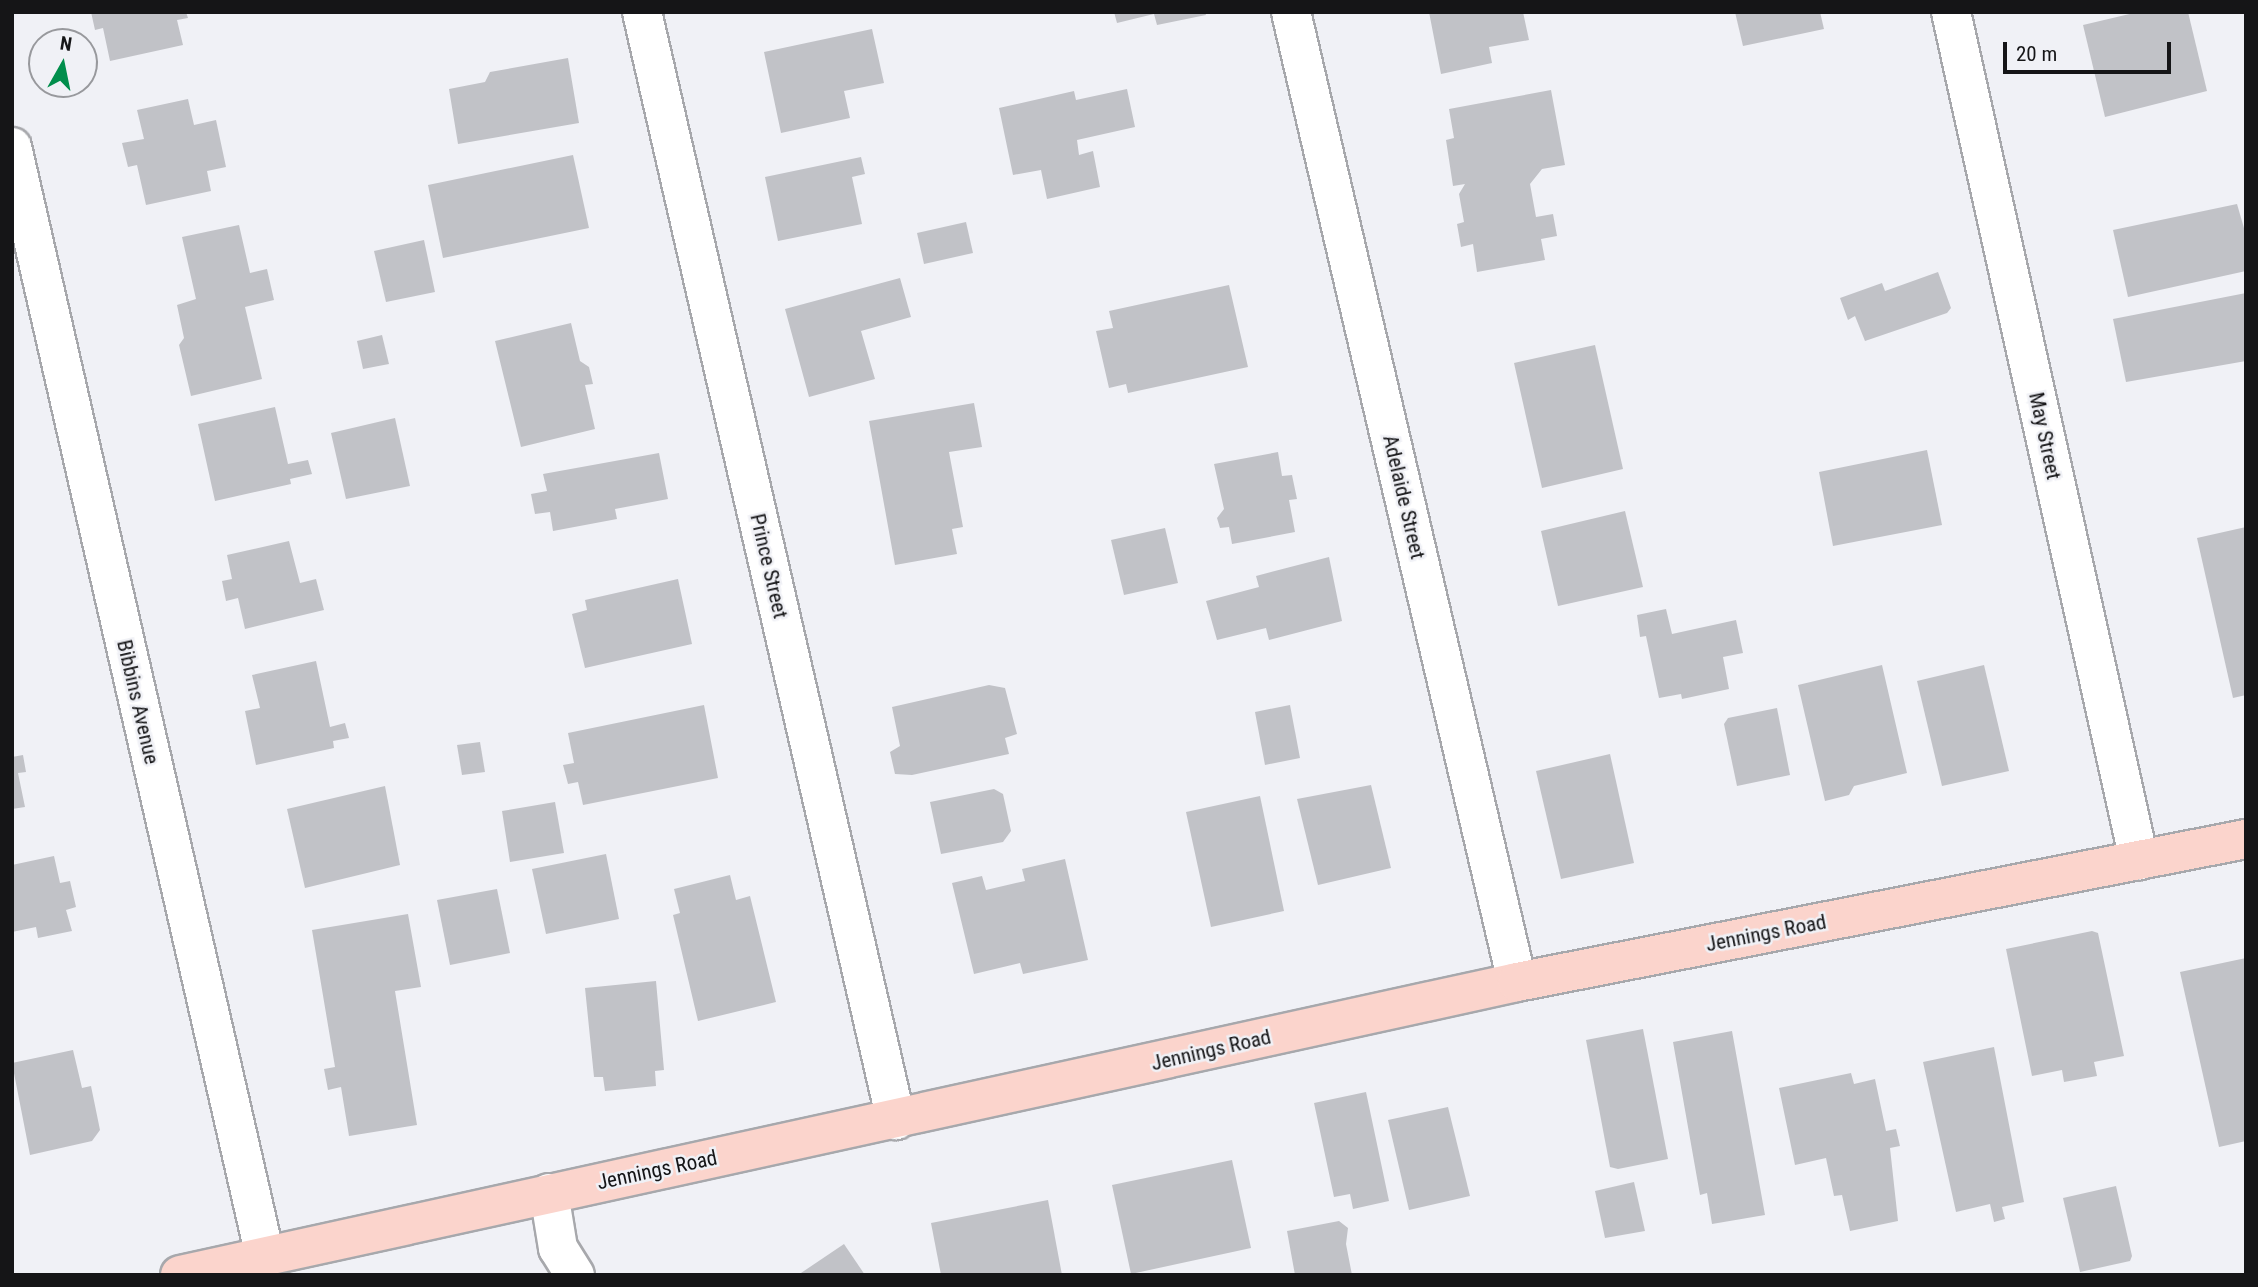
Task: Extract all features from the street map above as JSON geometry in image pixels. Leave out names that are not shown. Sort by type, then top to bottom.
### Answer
[{"type":"street","name":"Prince Street","points":[[642,12],[896,1120]]},
{"type":"street","name":"Adelaide Street","points":[[1291,12],[1517,982]]},
{"type":"street","name":"May Street","points":[[1951,12],[2139,860]]},
{"type":"street","name":"Bibbins Avenue","points":[[12,147],[265,1256]]},
{"type":"street","name":"Jennings Road","points":[[180,1275],[1517,982],[2246,838]]},
{"type":"street","points":[[549,1193],[558,1248],[575,1275]]},
{"type":"building","points":[[91,12],[186,12],[188,18],[177,20],[183,45],[110,61],[103,28],[95,28]]},
{"type":"building","points":[[1114,12],[1205,12],[1206,15],[1157,25],[1154,14],[1117,23]]},
{"type":"building","points":[[1429,12],[1523,12],[1529,40],[1489,47],[1492,63],[1441,74]]},
{"type":"building","points":[[1735,12],[1820,12],[1824,29],[1743,46]]},
{"type":"building","points":[[2138,12],[2188,12],[2207,91],[2105,117],[2083,25]]},
{"type":"building","points":[[872,29],[884,83],[844,91],[850,118],[781,133],[764,52]]},
{"type":"building","points":[[568,58],[579,123],[458,144],[449,89],[485,82],[490,72]]},
{"type":"building","points":[[1127,89],[1135,127],[1077,140],[1079,155],[1093,151],[1100,187],[1047,199],[1041,170],[1013,175],[999,108],[1074,91],[1076,100]]},
{"type":"building","points":[[1551,90],[1565,165],[1542,169],[1530,184],[1536,217],[1553,214],[1557,236],[1541,239],[1545,260],[1477,272],[1473,244],[1461,247],[1457,224],[1464,222],[1459,194],[1465,184],[1453,186],[1446,140],[1454,138],[1449,109]]},
{"type":"building","points":[[188,99],[194,125],[216,120],[226,167],[207,171],[211,191],[146,205],[137,165],[128,167],[122,143],[144,139],[137,110]]},
{"type":"building","points":[[573,155],[589,228],[443,258],[428,185]]},
{"type":"building","points":[[861,157],[865,174],[852,177],[862,224],[778,241],[765,177]]},
{"type":"building","points":[[2237,204],[2246,235],[2246,271],[2128,297],[2113,230]]},
{"type":"building","points":[[966,222],[973,253],[924,264],[917,233]]},
{"type":"building","points":[[239,225],[250,273],[267,269],[274,300],[245,307],[262,379],[191,396],[179,345],[184,338],[177,305],[196,299],[182,237]]},
{"type":"building","points":[[424,240],[435,292],[386,302],[374,251]]},
{"type":"building","points":[[1938,272],[1951,308],[1947,313],[1865,341],[1855,316],[1848,320],[1840,298],[1882,283],[1885,291]]},
{"type":"building","points":[[900,278],[911,317],[861,331],[875,379],[809,397],[785,309]]},
{"type":"building","points":[[1229,285],[1248,367],[1128,393],[1126,384],[1109,388],[1096,331],[1113,328],[1109,311]]},
{"type":"building","points":[[2246,293],[2246,361],[2126,382],[2113,319]]},
{"type":"building","points":[[571,323],[580,361],[589,367],[593,384],[585,385],[595,429],[521,447],[495,341]]},
{"type":"building","points":[[382,335],[389,364],[363,369],[357,341]]},
{"type":"building","points":[[1595,345],[1623,469],[1542,488],[1514,363]]},
{"type":"building","points":[[974,403],[982,447],[949,452],[963,527],[952,529],[957,554],[895,565],[869,421]]},
{"type":"building","points":[[275,407],[288,464],[308,460],[312,474],[290,479],[291,484],[215,501],[198,424]]},
{"type":"building","points":[[395,418],[410,486],[346,499],[331,433]]},
{"type":"building","points":[[1927,450],[1942,525],[1833,546],[1819,472]]},
{"type":"building","points":[[1278,452],[1282,476],[1292,475],[1297,499],[1289,500],[1295,532],[1232,544],[1229,527],[1220,528],[1217,518],[1224,509],[1214,464]]},
{"type":"building","points":[[659,453],[668,499],[615,509],[617,519],[553,531],[550,512],[535,514],[531,494],[547,491],[543,474]]},
{"type":"building","points":[[1625,511],[1643,587],[1558,606],[1541,531]]},
{"type":"building","points":[[2246,527],[2246,695],[2233,698],[2197,538]]},
{"type":"building","points":[[1165,528],[1178,583],[1124,595],[1111,540]]},
{"type":"building","points":[[289,541],[300,583],[316,579],[324,610],[245,629],[238,598],[226,601],[222,581],[232,579],[227,555]]},
{"type":"building","points":[[1329,557],[1342,621],[1269,640],[1266,628],[1217,640],[1206,601],[1259,587],[1256,576]]},
{"type":"building","points":[[678,579],[692,644],[585,668],[572,614],[587,610],[585,600]]},
{"type":"building","points":[[1666,609],[1672,634],[1736,620],[1743,653],[1723,657],[1729,689],[1682,699],[1681,694],[1659,698],[1646,636],[1640,637],[1637,615]]},
{"type":"building","points":[[316,661],[330,727],[345,723],[349,738],[333,741],[334,748],[256,765],[245,711],[260,708],[252,675]]},
{"type":"building","points":[[1882,665],[1907,773],[1854,786],[1849,795],[1825,801],[1798,685]]},
{"type":"building","points":[[1984,665],[2009,771],[1942,786],[1917,681]]},
{"type":"building","points":[[989,685],[1005,688],[1017,734],[1005,738],[1009,754],[912,775],[895,774],[890,752],[900,746],[892,707]]},
{"type":"building","points":[[704,705],[718,778],[583,805],[578,782],[568,784],[563,765],[574,763],[568,733]]},
{"type":"building","points":[[1290,705],[1300,758],[1265,765],[1255,712]]},
{"type":"building","points":[[1777,708],[1790,775],[1737,786],[1724,724],[1728,718]]},
{"type":"building","points":[[480,742],[485,772],[462,775],[457,745]]},
{"type":"building","points":[[1610,754],[1634,863],[1561,879],[1536,771]]},
{"type":"building","points":[[23,755],[26,772],[18,773],[25,807],[12,809],[12,757]]},
{"type":"building","points":[[1371,785],[1391,868],[1318,885],[1297,799]]},
{"type":"building","points":[[385,786],[400,865],[305,888],[287,809]]},
{"type":"building","points":[[994,789],[1003,794],[1011,831],[1003,842],[941,854],[930,802]]},
{"type":"building","points":[[1260,796],[1284,911],[1211,927],[1186,812]]},
{"type":"building","points":[[555,802],[564,853],[510,862],[502,811]]},
{"type":"building","points":[[606,854],[619,919],[546,934],[532,869]]},
{"type":"building","points":[[54,856],[60,883],[70,881],[76,907],[66,910],[72,931],[38,938],[36,927],[12,932],[12,865]]},
{"type":"building","points":[[1065,859],[1088,960],[1023,974],[1020,963],[974,974],[952,883],[982,876],[986,890],[1025,881],[1022,869]]},
{"type":"building","points":[[730,875],[736,900],[750,896],[776,1002],[698,1021],[673,915],[680,913],[674,889]]},
{"type":"building","points":[[497,889],[510,953],[450,965],[437,900]]},
{"type":"building","points":[[408,914],[421,987],[395,991],[417,1125],[349,1136],[341,1087],[328,1090],[324,1069],[335,1067],[312,930]]},
{"type":"building","points":[[2092,931],[2098,933],[2124,1056],[2094,1062],[2097,1076],[2064,1082],[2062,1070],[2032,1076],[2006,949]]},
{"type":"building","points":[[2246,958],[2246,1141],[2219,1147],[2180,972]]},
{"type":"building","points":[[656,981],[664,1070],[655,1071],[656,1086],[605,1091],[603,1077],[594,1077],[585,988]]},
{"type":"building","points":[[1643,1029],[1668,1159],[1618,1169],[1610,1167],[1586,1040]]},
{"type":"building","points":[[1732,1031],[1765,1215],[1712,1224],[1707,1193],[1700,1195],[1673,1042]]},
{"type":"building","points":[[1994,1047],[2024,1202],[2002,1207],[2005,1219],[1994,1222],[1990,1204],[1956,1212],[1923,1062]]},
{"type":"building","points":[[73,1050],[82,1088],[91,1086],[100,1130],[92,1141],[30,1155],[12,1063]]},
{"type":"building","points":[[1851,1073],[1854,1084],[1875,1079],[1886,1131],[1896,1129],[1900,1146],[1890,1148],[1898,1221],[1850,1231],[1842,1195],[1834,1196],[1826,1158],[1795,1165],[1779,1088]]},
{"type":"building","points":[[1366,1092],[1389,1201],[1353,1209],[1350,1194],[1334,1197],[1314,1103]]},
{"type":"building","points":[[1448,1107],[1470,1196],[1409,1210],[1388,1120]]},
{"type":"building","points":[[1232,1160],[1251,1248],[1131,1274],[1112,1185]]},
{"type":"building","points":[[1634,1182],[1645,1231],[1605,1238],[1595,1191]]},
{"type":"building","points":[[2116,1186],[2132,1256],[2130,1261],[2080,1272],[2063,1198]]},
{"type":"building","points":[[1048,1200],[1062,1275],[941,1275],[931,1223]]},
{"type":"building","points":[[1339,1221],[1348,1228],[1346,1244],[1352,1275],[1295,1275],[1287,1231]]},
{"type":"building","points":[[844,1244],[865,1275],[798,1275]]}]
